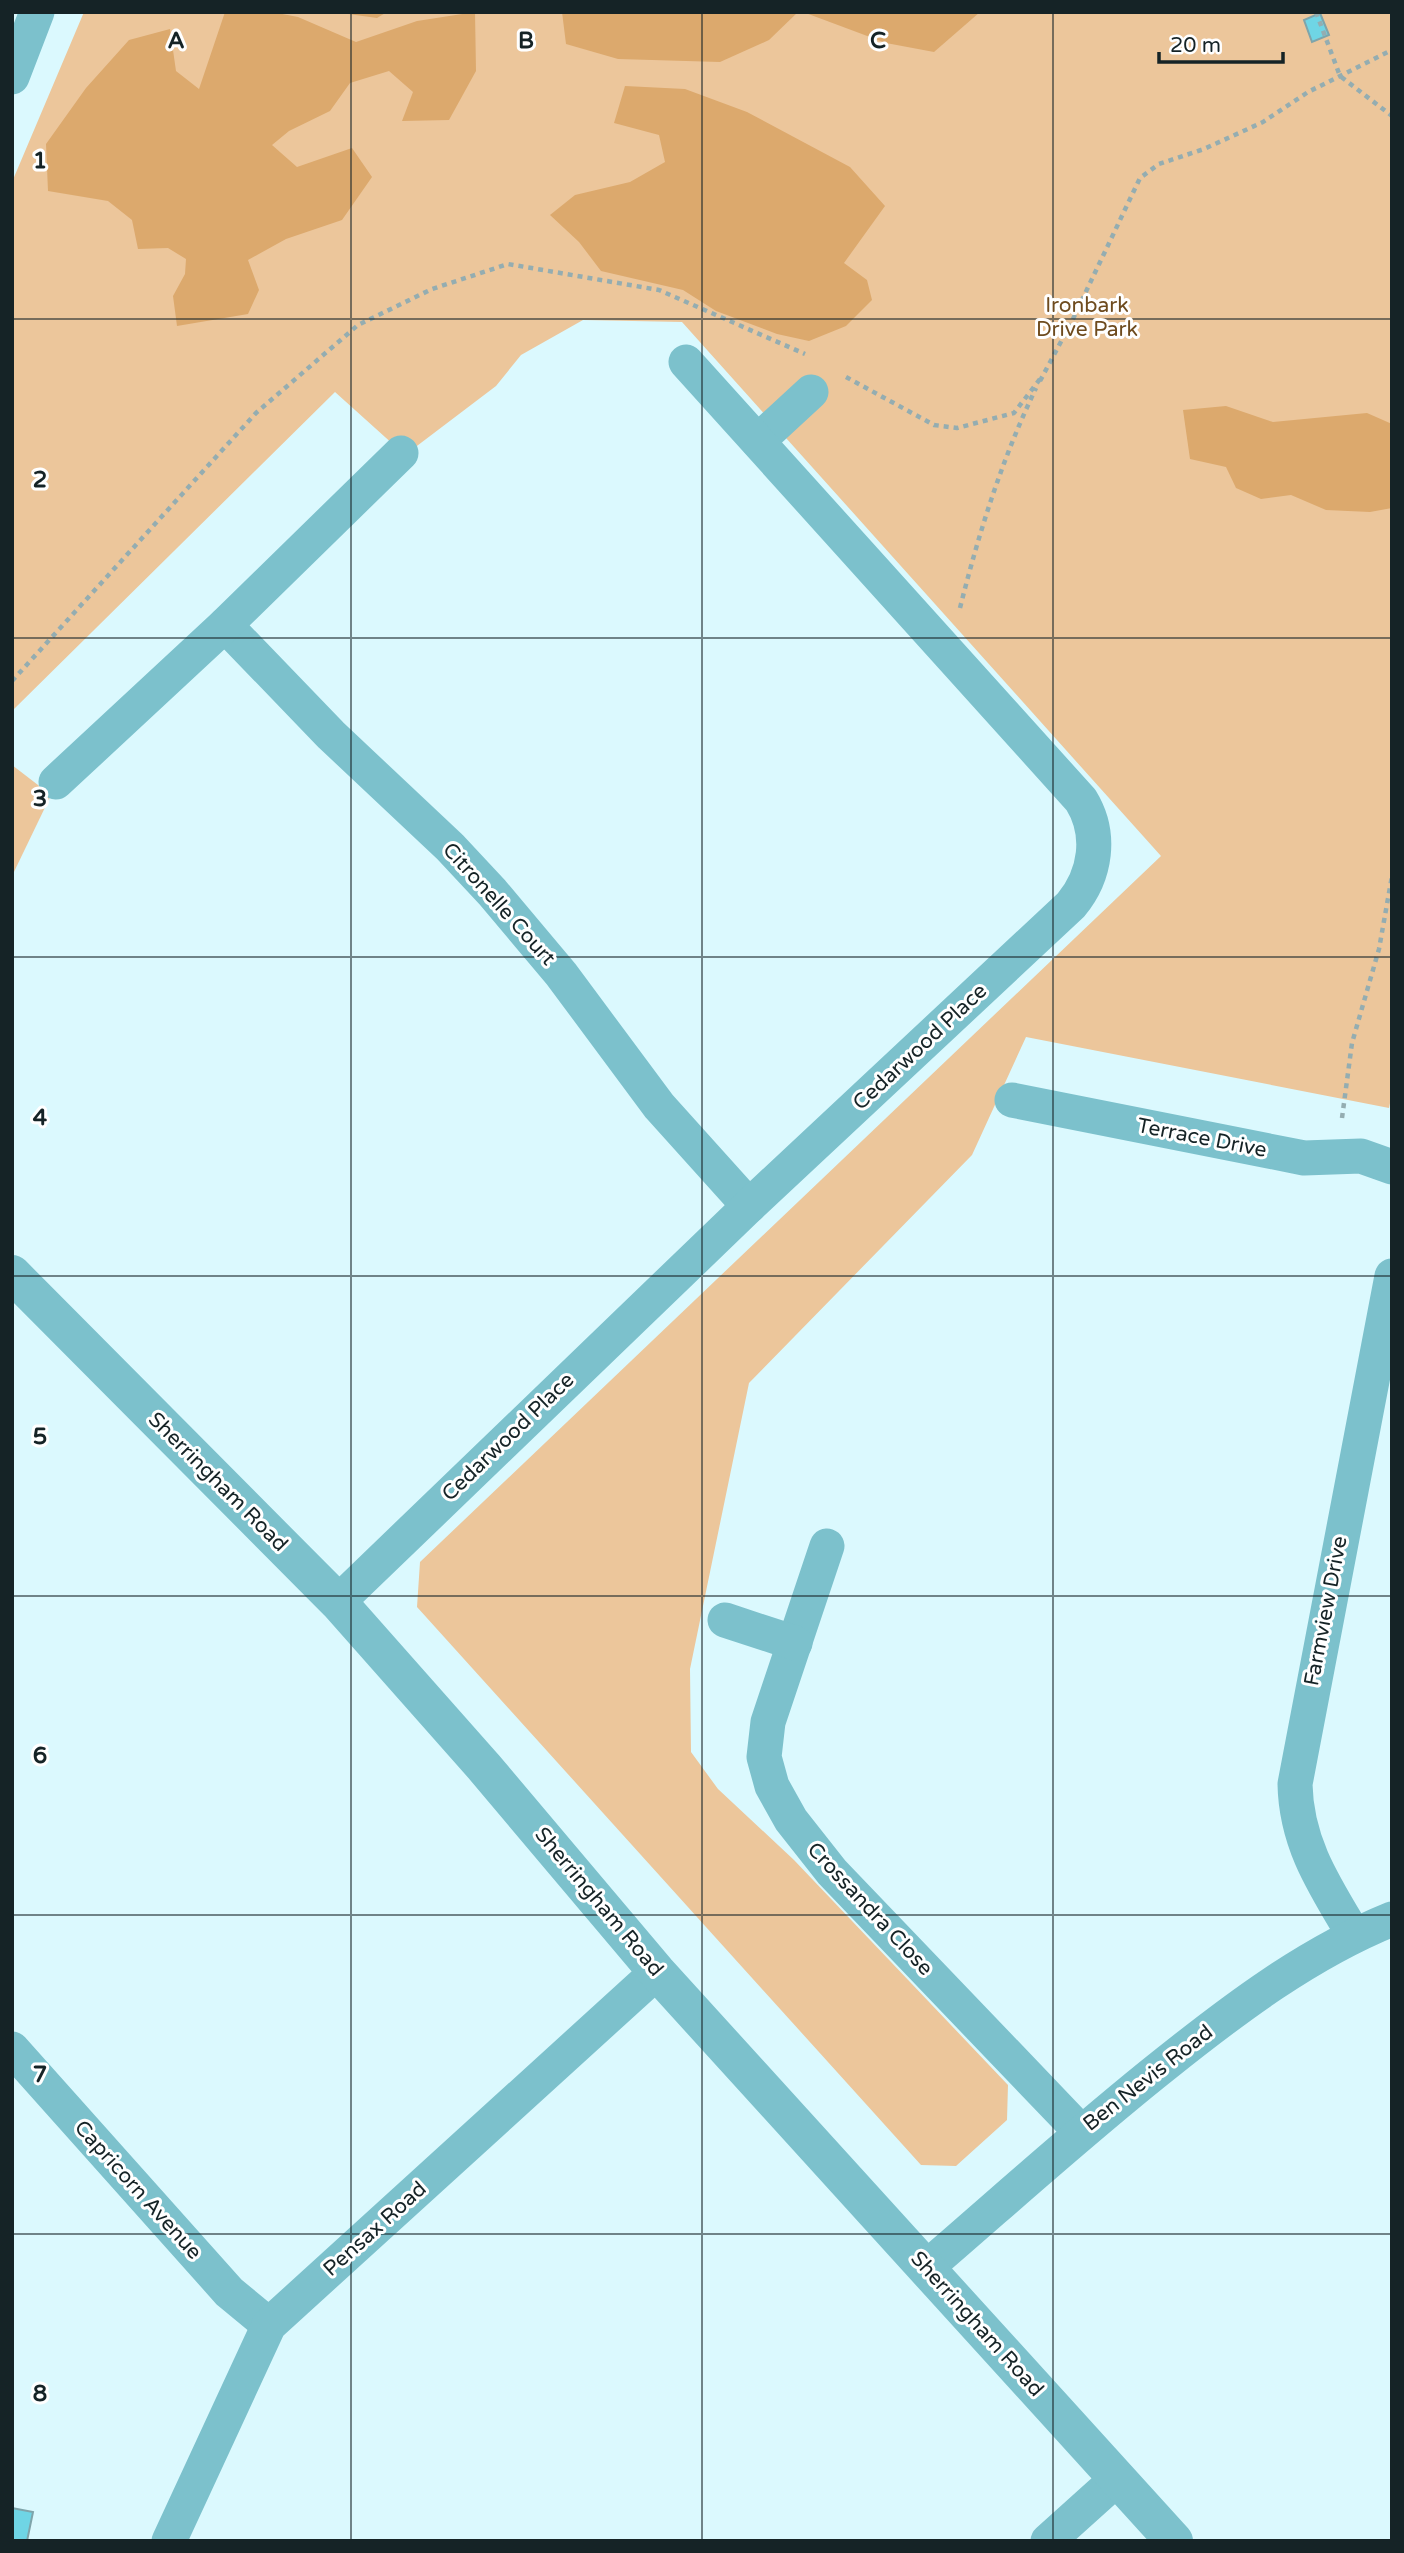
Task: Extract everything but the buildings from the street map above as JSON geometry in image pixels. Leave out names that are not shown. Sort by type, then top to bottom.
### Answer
[{"type":"street","points":[[12,77],[37,12]]},
{"type":"street","name":"Cedarwood Place","points":[[338,1602],[749,1206],[1071,905],[1089,875],[1094,846],[1090,815],[1081,800],[686,362]]},
{"type":"street","points":[[758,441],[811,391]]},
{"type":"street","points":[[56,782],[225,625],[401,453]]},
{"type":"street","name":"Citronelle Court","points":[[225,625],[331,735],[450,847],[492,892],[561,974],[659,1106],[749,1206]]},
{"type":"street","name":"Terrace Drive","points":[[1012,1100],[1304,1158],[1372,1158],[1392,1167]]},
{"type":"street","name":"Sherringham Road","points":[[12,1274],[338,1602],[484,1767],[657,1972],[1174,2541]]},
{"type":"street","name":"Farmview Drive","points":[[1354,1935],[1311,1863],[1297,1817],[1295,1784],[1298,1753],[1392,1276]]},
{"type":"street","name":"Crossandra Close","points":[[827,1546],[764,1741],[766,1773],[780,1802],[807,1842],[832,1872],[1080,2131]]},
{"type":"street","points":[[725,1620],[795,1643]]},
{"type":"street","name":"Ben Nevis Road","points":[[926,2268],[1080,2131],[1244,2004],[1354,1935],[1392,1919]]},
{"type":"street","name":"Pensax Road","points":[[169,2541],[269,2325],[657,1972]]},
{"type":"street","name":"Capricorn Avenue","points":[[12,2049],[229,2292],[269,2325]]},
{"type":"street","points":[[1048,2541],[1118,2478]]},
{"type":"path","points":[[1316,12],[1340,76],[1392,116]]},
{"type":"path","points":[[956,620],[981,528],[1006,457],[1040,379],[1072,321],[1140,178],[1159,164],[1204,149],[1263,122],[1308,92],[1392,50]]},
{"type":"path","points":[[12,681],[256,414],[358,325],[432,289],[508,264],[659,290],[807,355]]},
{"type":"path","points":[[842,374],[898,408],[934,425],[957,429],[1014,413],[1040,379]]},
{"type":"path","points":[[1344,1156],[1341,1131],[1352,1043],[1379,949],[1392,876]]},
{"type":"green space","name":"Ironbark Drive Park","points":[[84,12],[1392,12],[1392,1093],[1389,1108],[1026,1037],[972,1155],[749,1383],[690,1669],[691,1752],[718,1789],[794,1860],[1008,2085],[1007,2120],[956,2166],[921,2165],[417,1607],[420,1562],[1161,856],[682,322],[583,320],[521,355],[496,386],[405,455],[335,392],[12,711],[12,182]]},
{"type":"green space","points":[[12,765],[51,795],[12,876]]},
{"type":"shaded area","points":[[225,12],[272,12],[298,17],[356,42],[417,21],[475,12],[476,71],[449,120],[402,121],[413,92],[389,71],[350,83],[330,111],[289,131],[272,145],[297,167],[352,148],[372,177],[342,220],[286,239],[248,260],[259,290],[248,314],[177,326],[173,296],[185,274],[186,259],[168,248],[138,249],[132,220],[108,201],[48,191],[46,144],[86,88],[129,40],[170,29],[176,71],[199,89]]},
{"type":"shaded area","points":[[334,12],[387,12],[377,18]]},
{"type":"shaded area","points":[[562,12],[798,12],[769,40],[720,62],[618,59],[566,44]]},
{"type":"shaded area","points":[[803,12],[980,12],[934,52],[886,43]]},
{"type":"shaded area","points":[[625,86],[685,89],[747,112],[850,167],[885,206],[844,263],[867,280],[872,300],[846,326],[809,341],[777,334],[716,311],[683,290],[601,271],[579,242],[550,215],[575,195],[630,182],[665,162],[659,135],[614,123]]},
{"type":"shaded area","points":[[1226,406],[1273,422],[1367,413],[1392,424],[1392,508],[1370,512],[1326,510],[1291,495],[1261,499],[1236,488],[1226,467],[1190,459],[1183,410]]}]
